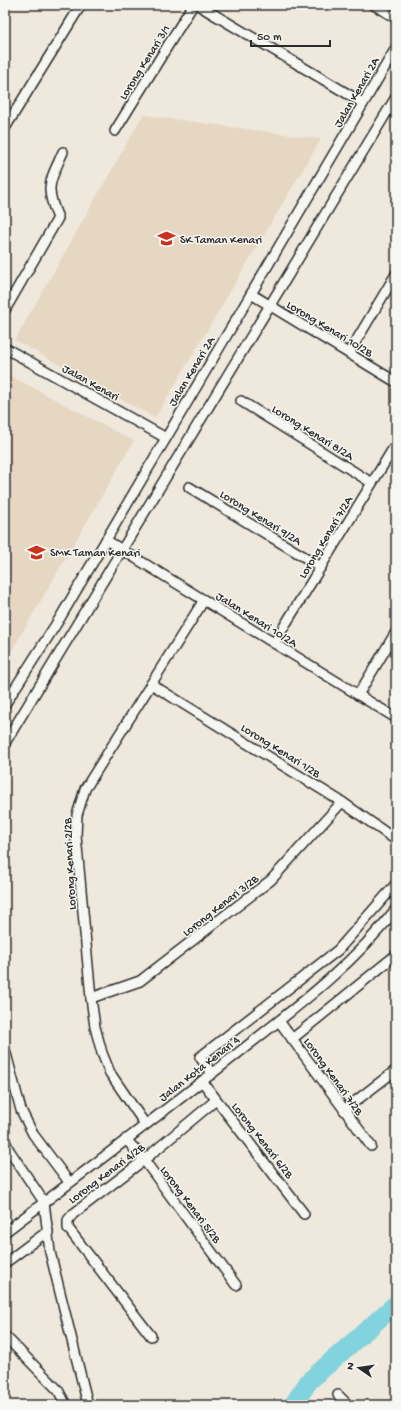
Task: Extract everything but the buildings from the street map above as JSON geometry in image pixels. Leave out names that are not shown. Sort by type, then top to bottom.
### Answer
[{"type":"street","points":[[5,128],[81,5]]},
{"type":"street","name":"Lorong Kenari 3/1","points":[[115,131],[192,5]]},
{"type":"street","points":[[198,5],[364,103]]},
{"type":"street","points":[[374,5],[396,18]]},
{"type":"street","name":"Jalan Kenari 2A","points":[[5,704],[60,618],[396,48]]},
{"type":"street","points":[[5,743],[396,97]]},
{"type":"street","points":[[5,310],[58,218],[50,200],[50,184],[63,152]]},
{"type":"street","points":[[349,353],[396,274]]},
{"type":"street","name":"Lorong Kenari 10/2B","points":[[251,294],[396,382]]},
{"type":"street","name":"Jalan Kenari","points":[[5,348],[166,438]]},
{"type":"street","name":"Lorong Kenari 8/2A","points":[[241,401],[372,483]]},
{"type":"street","name":"Lorong Kenari 7/2A","points":[[274,643],[396,444]]},
{"type":"street","name":"Lorong Kenari 9/2A","points":[[189,486],[321,567]]},
{"type":"street","name":"Jalan Kenari 10/2A","points":[[106,540],[396,718]]},
{"type":"street","name":"Lorong Kenari 2/2B","points":[[145,1124],[110,1073],[102,1053],[91,998],[76,836],[77,815],[85,789],[204,600]]},
{"type":"street","points":[[358,695],[396,632]]},
{"type":"street","name":"Lorong Kenari 1/2B","points":[[151,684],[342,802],[396,840]]},
{"type":"street","name":"Lorong Kenari 3/2B","points":[[91,998],[140,981],[265,885],[342,802]]},
{"type":"street","points":[[212,1074],[200,1058],[338,950],[396,884]]},
{"type":"street","name":"Jalan Kota Kenari 4","points":[[5,1232],[212,1074],[337,974],[360,951],[396,909]]},
{"type":"street","points":[[292,1039],[396,955]]},
{"type":"street","name":"Lorong Kenari 7/2B","points":[[279,1021],[371,1146]]},
{"type":"street","points":[[5,1050],[20,1110],[33,1134],[69,1182]]},
{"type":"street","points":[[344,1110],[396,1070]]},
{"type":"street","name":"Lorong Kenari 6/2B","points":[[202,1081],[304,1214]]},
{"type":"street","name":"Lorong Kenari 4/2B","points":[[151,1336],[68,1228],[67,1224],[73,1214],[144,1160],[216,1100]]},
{"type":"street","name":"Lorong Kenari 5/2B","points":[[126,1139],[144,1160],[236,1285]]},
{"type":"street","points":[[5,1141],[9,1150],[44,1202],[50,1252],[88,1405]]},
{"type":"street","points":[[5,1263],[48,1231]]},
{"type":"street","points":[[5,1336],[58,1390],[66,1405]]},
{"type":"street","points":[[338,1395],[348,1405]]},
{"type":"shaded area","name":"SK Taman Kenari","points":[[143,115],[321,139],[155,418],[15,340]]},
{"type":"shaded area","name":"SMK Taman Kenari","points":[[5,373],[134,441],[5,662]]},
{"type":"waterway","points":[[293,1405],[309,1381],[396,1304]]},
{"type":"place","name":"SK Taman Kenari","points":[[167,239]]},
{"type":"place","name":"SMK Taman Kenari","points":[[37,552]]}]
